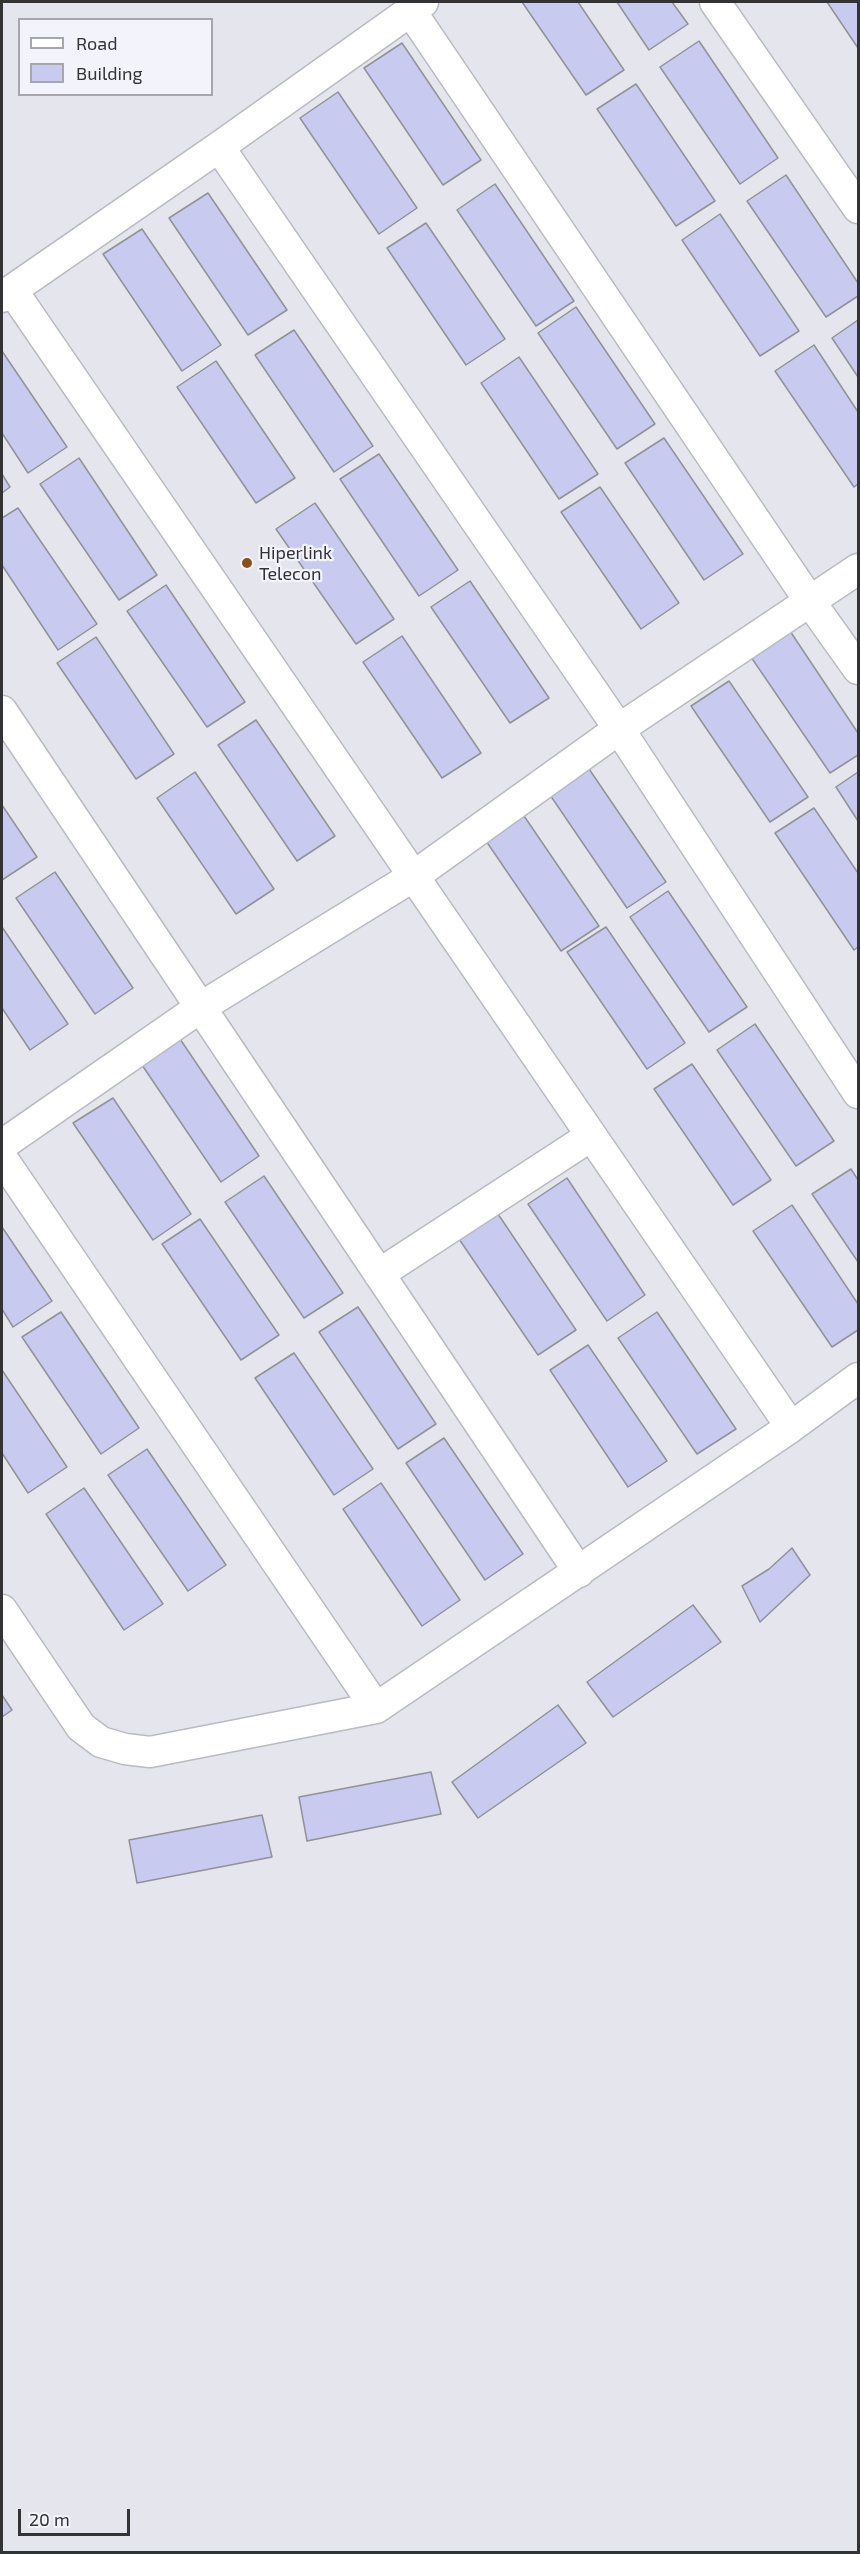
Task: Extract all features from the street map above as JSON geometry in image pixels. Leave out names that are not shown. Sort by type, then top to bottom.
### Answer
[{"type":"street","points":[[715,2],[858,208]]},
{"type":"street","points":[[791,1427],[414,876],[7,294],[219,147],[416,6],[811,603],[858,669]]},
{"type":"street","points":[[219,147],[620,729],[858,1092]]},
{"type":"street","points":[[2,1145],[201,1007],[414,876],[620,729],[811,603],[858,569]]},
{"type":"street","points":[[2,711],[579,1572]]},
{"type":"street","points":[[379,1274],[591,1136]]},
{"type":"street","points":[[2,1158],[376,1708]]},
{"type":"street","points":[[2,1610],[81,1727],[101,1742],[125,1749],[150,1752],[376,1708],[791,1427],[858,1378]]},
{"type":"building","points":[[522,2],[578,2],[624,70],[586,95]]},
{"type":"building","points":[[617,2],[672,2],[688,24],[649,50]]},
{"type":"building","points":[[827,2],[858,2],[858,48]]},
{"type":"building","points":[[699,41],[778,158],[740,184],[660,67]]},
{"type":"building","points":[[402,43],[481,160],[443,185],[364,68]]},
{"type":"building","points":[[636,84],[715,201],[676,226],[597,109]]},
{"type":"building","points":[[338,92],[417,208],[379,234],[300,118]]},
{"type":"building","points":[[786,175],[858,283],[858,296],[826,317],[747,201]]},
{"type":"building","points":[[495,184],[574,301],[536,326],[457,210]]},
{"type":"building","points":[[208,193],[287,310],[248,335],[169,218]]},
{"type":"building","points":[[720,214],[799,331],[760,356],[682,240]]},
{"type":"building","points":[[426,223],[505,339],[466,365],[387,248]]},
{"type":"building","points":[[142,229],[221,345],[182,371],[103,254]]},
{"type":"building","points":[[576,307],[655,424],[617,449],[538,333]]},
{"type":"building","points":[[858,320],[858,377],[832,338]]},
{"type":"building","points":[[294,330],[373,446],[334,472],[255,355]]},
{"type":"building","points":[[814,345],[858,412],[858,484],[854,487],[775,371]]},
{"type":"building","points":[[2,351],[67,447],[28,473],[2,433]]},
{"type":"building","points":[[519,357],[598,474],[559,499],[481,383]]},
{"type":"building","points":[[216,361],[295,478],[256,503],[177,387]]},
{"type":"building","points":[[664,438],[743,554],[704,580],[625,463]]},
{"type":"building","points":[[379,454],[458,570],[419,596],[340,479]]},
{"type":"building","points":[[79,458],[157,575],[119,600],[40,484]]},
{"type":"building","points":[[2,474],[10,487],[2,493]]},
{"type":"building","points":[[600,487],[679,603],[641,629],[561,512]]},
{"type":"building","points":[[315,503],[394,619],[356,644],[276,529]]},
{"type":"building","points":[[18,508],[97,624],[58,650],[2,565],[2,518]]},
{"type":"building","points":[[470,581],[549,698],[510,723],[431,607]]},
{"type":"building","points":[[166,585],[245,702],[207,727],[127,611]]},
{"type":"building","points":[[790,631],[858,733],[858,755],[830,773],[751,657]]},
{"type":"building","points":[[402,636],[481,753],[442,778],[363,662]]},
{"type":"building","points":[[96,637],[174,754],[136,779],[57,663]]},
{"type":"building","points":[[729,681],[808,797],[770,822],[691,706]]},
{"type":"building","points":[[256,720],[335,836],[297,861],[218,745]]},
{"type":"building","points":[[587,766],[666,882],[627,908],[548,792]]},
{"type":"building","points":[[195,772],[274,889],[236,914],[157,798]]},
{"type":"building","points":[[858,772],[858,821],[836,787]]},
{"type":"building","points":[[2,805],[37,857],[2,880]]},
{"type":"building","points":[[814,808],[858,873],[858,947],[854,950],[775,833]]},
{"type":"building","points":[[520,810],[599,926],[561,951],[482,835]]},
{"type":"building","points":[[55,872],[133,988],[95,1014],[16,898]]},
{"type":"building","points":[[668,891],[747,1007],[709,1032],[630,917]]},
{"type":"building","points":[[2,927],[68,1024],[30,1050],[2,1008]]},
{"type":"building","points":[[606,927],[685,1043],[647,1069],[567,952]]},
{"type":"building","points":[[755,1024],[834,1141],[796,1166],[717,1050]]},
{"type":"building","points":[[180,1039],[259,1156],[221,1182],[142,1065]]},
{"type":"building","points":[[692,1064],[771,1180],[733,1205],[654,1089]]},
{"type":"building","points":[[113,1098],[191,1214],[153,1240],[73,1123]]},
{"type":"building","points":[[851,1169],[858,1180],[858,1262],[812,1194]]},
{"type":"building","points":[[264,1176],[343,1293],[304,1318],[225,1202]]},
{"type":"building","points":[[567,1178],[645,1295],[607,1321],[528,1204]]},
{"type":"building","points":[[792,1205],[858,1304],[858,1330],[832,1347],[753,1231]]},
{"type":"building","points":[[498,1214],[576,1330],[538,1355],[459,1239]]},
{"type":"building","points":[[200,1219],[279,1335],[241,1360],[162,1244]]},
{"type":"building","points":[[2,1227],[52,1301],[13,1327],[2,1309]]},
{"type":"building","points":[[358,1307],[436,1424],[398,1449],[319,1332]]},
{"type":"building","points":[[61,1312],[139,1428],[101,1454],[22,1337]]},
{"type":"building","points":[[657,1312],[736,1429],[697,1454],[618,1338]]},
{"type":"building","points":[[588,1345],[667,1461],[628,1487],[550,1370]]},
{"type":"building","points":[[294,1353],[373,1469],[334,1495],[255,1378]]},
{"type":"building","points":[[2,1370],[67,1467],[28,1493],[2,1453]]},
{"type":"building","points":[[444,1438],[523,1554],[485,1580],[406,1463]]},
{"type":"building","points":[[147,1449],[226,1565],[188,1591],[108,1475]]},
{"type":"building","points":[[381,1483],[460,1600],[422,1626],[343,1509]]},
{"type":"building","points":[[84,1488],[163,1604],[124,1630],[46,1514]]},
{"type":"building","points":[[792,1548],[810,1575],[760,1622],[742,1586],[769,1569]]},
{"type":"building","points":[[693,1605],[721,1642],[613,1717],[587,1682]]},
{"type":"building","points":[[2,1695],[12,1710],[2,1717]]},
{"type":"building","points":[[558,1705],[586,1743],[478,1818],[452,1782]]},
{"type":"building","points":[[431,1772],[441,1814],[307,1841],[299,1797]]},
{"type":"building","points":[[262,1815],[272,1857],[137,1883],[129,1840]]},
{"type":"place","name":"Hiperlink Telecon","points":[[247,563]]}]
